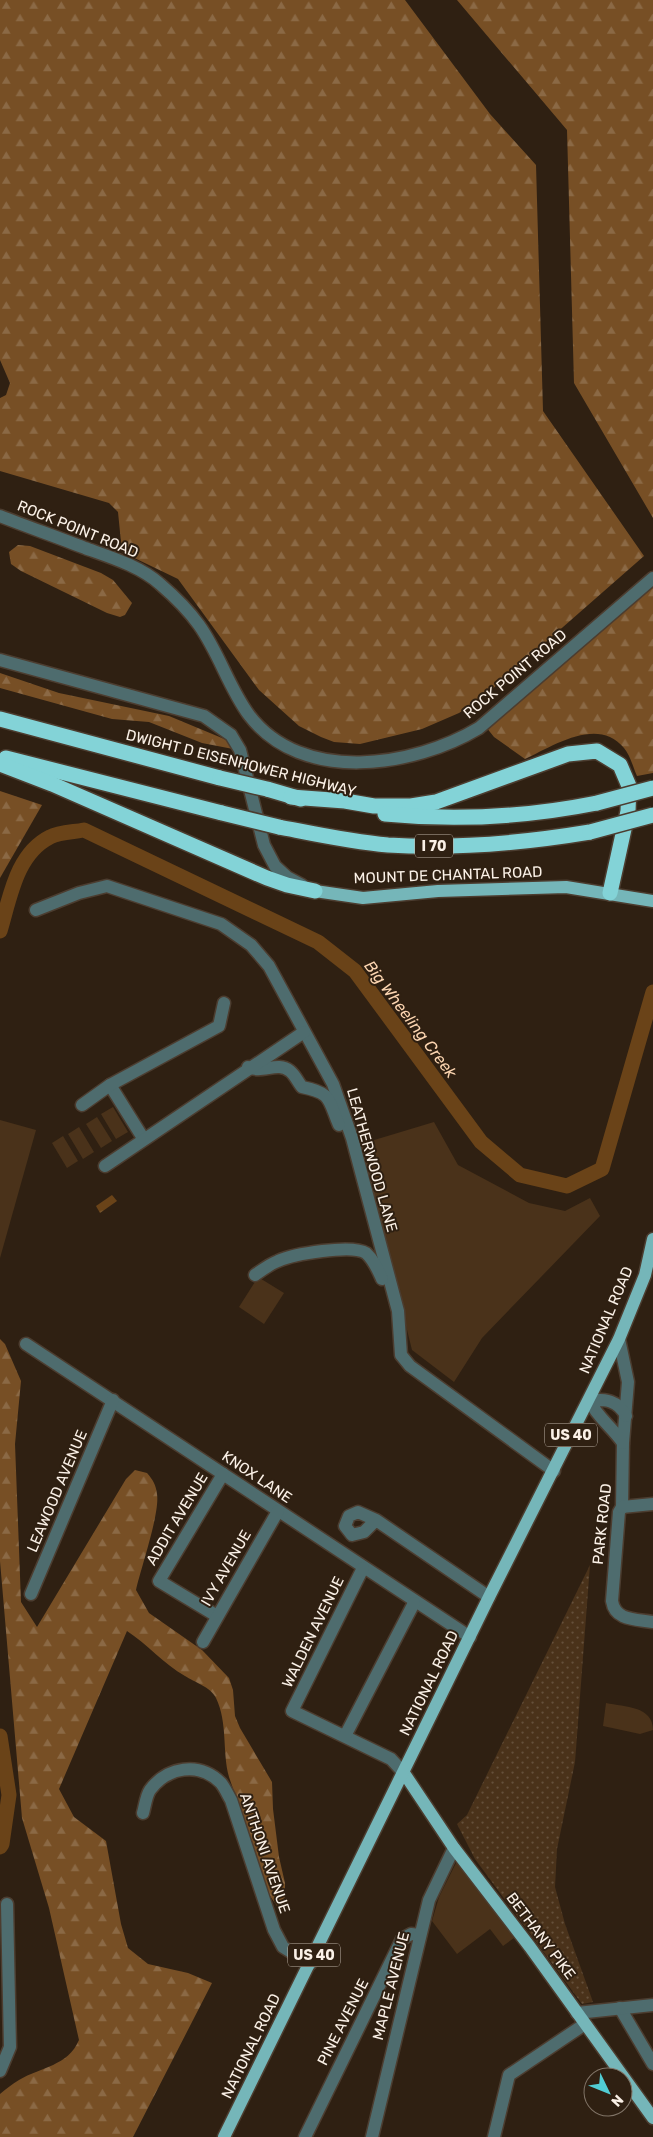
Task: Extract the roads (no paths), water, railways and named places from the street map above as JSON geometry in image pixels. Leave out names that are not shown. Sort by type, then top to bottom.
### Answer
[{"type":"highway","name":"DWIGHT D EISENHOWER HIGHWAY","points":[[0,719],[267,789],[291,797],[364,812],[424,818],[504,817],[554,812],[598,803],[653,788]]},
{"type":"highway","points":[[291,797],[345,801],[374,806],[411,806],[436,802],[568,754],[597,751],[620,765],[629,786],[628,811],[617,894]]},
{"type":"highway","name":"I 70","points":[[0,756],[278,827],[342,840],[421,846],[535,840],[590,832],[653,814]]},
{"type":"highway","points":[[0,764],[52,784],[267,878],[287,885],[315,891]]},
{"type":"main road","name":"MOUNT DE CHANTAL ROAD","points":[[315,891],[363,898],[438,891],[566,887],[653,901]]},
{"type":"main road","name":"NATIONAL ROAD","points":[[224,2137],[489,1597],[554,1471],[618,1340],[645,1274],[653,1239]]},
{"type":"main road","name":"BETHANY PIKE","points":[[404,1773],[454,1848],[653,2118]]},
{"type":"street","name":"ROCK POINT ROAD","points":[[0,516],[130,566],[159,583],[199,625],[250,715],[268,733],[281,744],[307,755],[350,762],[366,763],[402,759],[457,741],[479,728],[653,578]]},
{"type":"street","name":"MOUNT DE CHANTAL ROAD","points":[[0,660],[204,716],[222,727],[231,735],[240,750],[264,845],[275,866],[287,877],[315,891]]},
{"type":"street","name":"LEATHERWOOD LANE","points":[[36,910],[79,893],[107,886],[221,924],[251,945],[269,966],[333,1084],[352,1138],[356,1161],[398,1311],[401,1355],[410,1366],[554,1471]]},
{"type":"street","points":[[82,1105],[110,1085],[219,1026],[224,1002]]},
{"type":"street","points":[[105,1166],[248,1067],[304,1032]]},
{"type":"street","points":[[248,1067],[257,1071],[274,1067],[288,1070],[302,1087],[314,1088],[323,1093],[356,1161]]},
{"type":"street","points":[[110,1085],[143,1138]]},
{"type":"street","points":[[255,1275],[278,1261],[291,1256],[352,1249],[365,1253],[376,1265],[399,1325]]},
{"type":"street","name":"PARK ROAD","points":[[618,1340],[628,1382],[623,1442],[622,1507],[619,1512],[611,1594],[613,1609],[621,1616],[653,1622]]},
{"type":"street","name":"KNOX LANE","points":[[26,1344],[113,1400],[414,1603],[470,1637]]},
{"type":"street","name":"LEAWOOD AVENUE","points":[[30,1594],[113,1400]]},
{"type":"street","points":[[589,1400],[609,1400],[620,1406],[626,1416],[601,1418]]},
{"type":"street","points":[[589,1400],[601,1418],[613,1428],[623,1442]]},
{"type":"street","name":"ADDIT AVENUE","points":[[217,1616],[159,1581],[223,1474]]},
{"type":"street","points":[[622,1507],[653,1504]]},
{"type":"street","name":"IVY AVENUE","points":[[203,1642],[278,1511]]},
{"type":"street","points":[[376,1520],[489,1597]]},
{"type":"street","name":"WALDEN AVENUE","points":[[345,1736],[292,1711],[363,1568]]},
{"type":"street","points":[[404,1773],[391,1759],[345,1736],[414,1603]]},
{"type":"street","name":"ANTHONI AVENUE","points":[[143,1813],[148,1792],[171,1771],[186,1769],[207,1773],[222,1784],[231,1800],[274,1930],[283,1947],[310,1964]]},
{"type":"street","name":"MAPLE AVENUE","points":[[372,2137],[429,1900],[454,1848]]},
{"type":"street","points":[[0,2071],[10,2047],[4,1991],[7,1904]]},
{"type":"street","name":"PINE AVENUE","points":[[305,2137],[402,1939],[412,1934],[420,1935]]},
{"type":"street","points":[[577,2013],[653,2004]]},
{"type":"street","points":[[620,2008],[653,2064]]},
{"type":"street","points":[[494,2137],[509,2075],[585,2024]]},
{"type":"water","points":[[112,1195],[117,1201],[100,1213],[96,1206]]},
{"type":"waterway","name":"Big Wheeling Creek","points":[[0,931],[11,891],[29,854],[38,845],[54,835],[84,830],[318,942],[355,971],[481,1142],[520,1175],[567,1186],[602,1169],[653,992]]},
{"type":"waterway","name":"Big Wheeling Creek","points":[[0,1736],[9,1795],[0,1847]]}]
